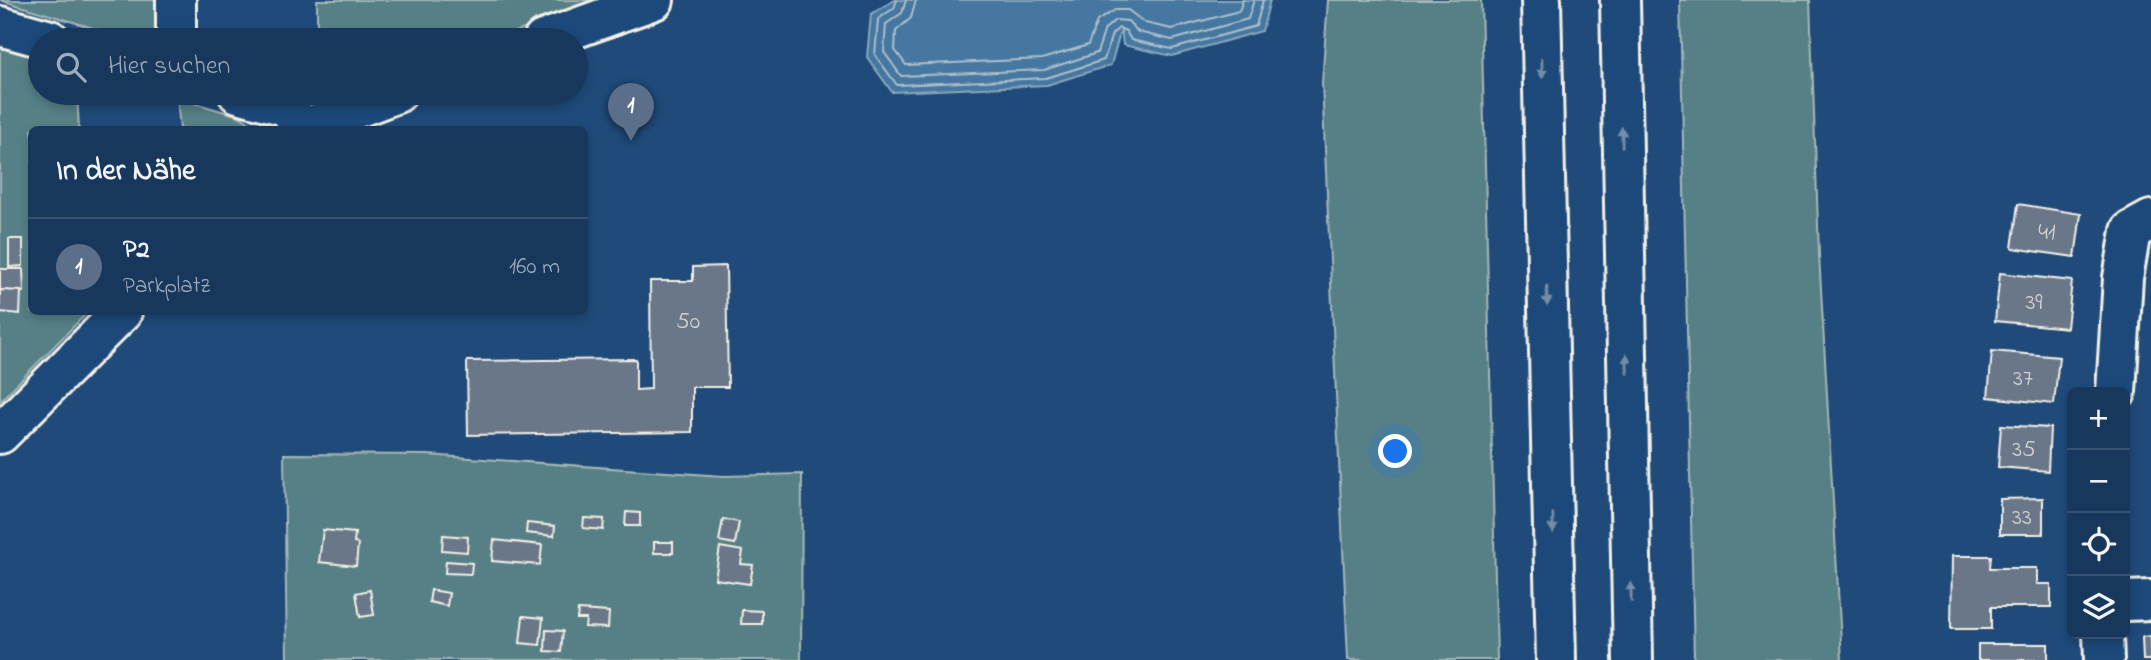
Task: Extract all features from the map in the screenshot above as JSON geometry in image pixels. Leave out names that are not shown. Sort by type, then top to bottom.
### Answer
[{"type":"main road","points":[[176,0],[176,28]]},
{"type":"main road","points":[[576,28],[654,0]]},
{"type":"main road","points":[[1541,0],[1556,660]]},
{"type":"main road","points":[[1620,0],[1633,660]]},
{"type":"main road","points":[[0,26],[28,34]]},
{"type":"main road","points":[[282,105],[289,107],[298,126]]},
{"type":"main road","points":[[308,126],[365,105]]},
{"type":"main road","points":[[2116,387],[2123,278],[2131,231],[2151,220]]},
{"type":"main road","points":[[0,434],[119,315]]},
{"type":"main road","points":[[2130,601],[2151,600]]},
{"type":"main road","points":[[2103,639],[2104,660]]},
{"type":"green space","points":[[0,0],[176,0],[176,28],[93,28]]},
{"type":"green space","points":[[317,0],[601,0],[526,28],[317,28]]},
{"type":"green space","points":[[1328,0],[1481,0],[1497,660],[1348,660],[1322,83]]},
{"type":"green space","points":[[1680,0],[1810,0],[1819,254],[1842,660],[1694,660]]},
{"type":"green space","points":[[0,47],[28,55],[28,105],[78,105],[79,126],[28,126],[28,315],[85,315],[0,401]]},
{"type":"green space","points":[[178,105],[201,105],[239,116],[254,126],[180,126]]},
{"type":"green space","points":[[284,454],[428,455],[723,476],[802,474],[801,660],[287,660]]},
{"type":"water","points":[[895,0],[1270,0],[1262,31],[1172,56],[1123,45],[1121,29],[1111,65],[1047,85],[892,92],[867,57],[871,14]]},
{"type":"building","points":[[2018,204],[2081,214],[2075,257],[2012,248]]},
{"type":"building","points":[[9,239],[23,239],[23,266],[9,267]]},
{"type":"building","points":[[726,266],[728,387],[692,387],[692,432],[468,435],[467,361],[636,359],[636,390],[651,389],[650,281],[693,281],[693,267]]},
{"type":"building","points":[[0,269],[23,269],[24,292],[0,290]]},
{"type":"building","points":[[2000,273],[2072,281],[2067,328],[1995,321]]},
{"type":"building","points":[[0,290],[21,291],[20,314],[0,312]]},
{"type":"building","points":[[1992,351],[2059,357],[2054,404],[1988,397]]},
{"type":"building","points":[[2001,425],[2050,428],[2048,471],[1998,467]]},
{"type":"building","points":[[2043,498],[2043,534],[2000,534],[2000,499]]},
{"type":"building","points":[[626,512],[640,513],[640,526],[625,526]]},
{"type":"building","points":[[584,518],[604,519],[603,530],[583,528]]},
{"type":"building","points":[[723,519],[739,522],[735,544],[719,541]]},
{"type":"building","points":[[527,523],[555,526],[554,536],[526,533]]},
{"type":"building","points":[[323,530],[355,533],[354,543],[358,544],[356,566],[319,562]]},
{"type":"building","points":[[443,535],[468,537],[467,552],[442,550]]},
{"type":"building","points":[[494,540],[542,545],[540,565],[492,561]]},
{"type":"building","points":[[654,542],[673,542],[673,553],[654,553]]},
{"type":"building","points":[[720,547],[743,551],[741,564],[753,565],[750,584],[715,579]]},
{"type":"building","points":[[1952,556],[1991,556],[1990,568],[2037,568],[2037,584],[2051,584],[2051,607],[1991,607],[1991,629],[1951,629]]},
{"type":"building","points":[[446,561],[472,563],[471,574],[445,573]]},
{"type":"building","points":[[370,590],[374,615],[360,617],[356,593]]},
{"type":"building","points":[[431,590],[449,593],[447,606],[429,602]]},
{"type":"building","points":[[578,610],[609,612],[608,628],[585,627],[586,619],[577,619]]},
{"type":"building","points":[[742,610],[762,611],[762,624],[741,624]]},
{"type":"building","points":[[523,616],[543,618],[540,645],[520,643]]},
{"type":"building","points":[[546,630],[563,631],[561,652],[545,651]]},
{"type":"building","points":[[2151,636],[2151,660],[2143,660],[2142,637]]},
{"type":"building","points":[[1978,644],[2048,644],[2048,660],[1978,660]]},
{"type":"place","name":"P2","points":[[631,141]]}]
